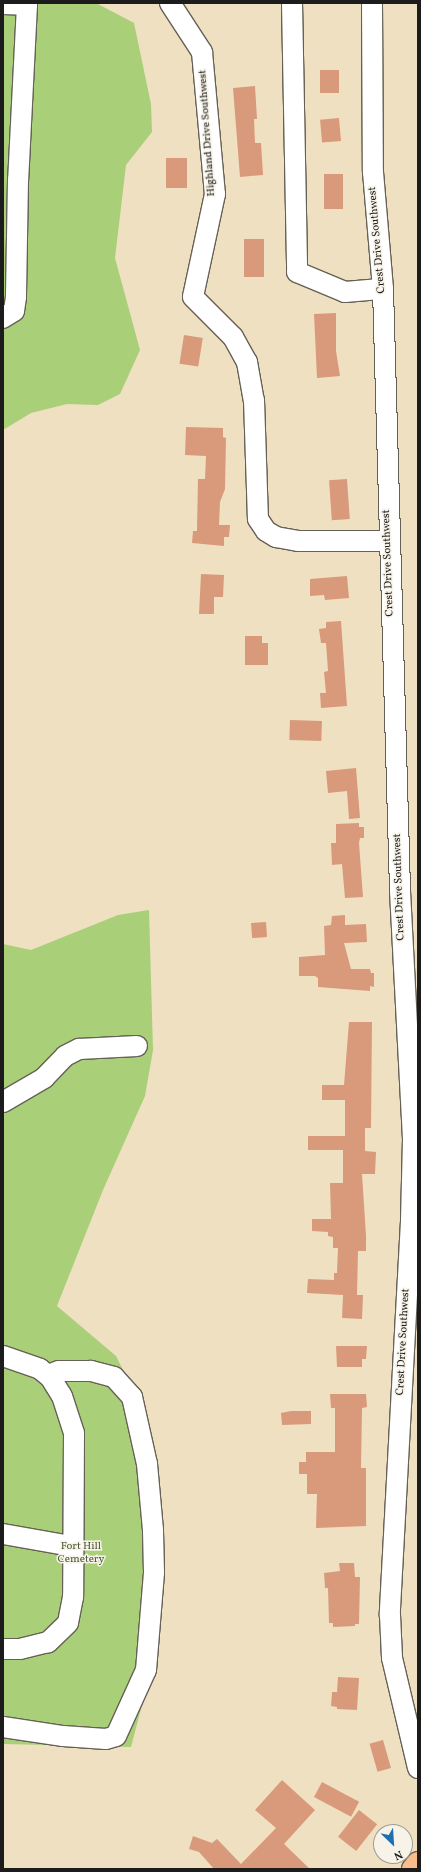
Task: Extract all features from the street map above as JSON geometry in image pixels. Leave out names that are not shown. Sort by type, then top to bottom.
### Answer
[{"type":"main road","points":[[412,1869],[418,1863]]},
{"type":"street","name":"Highland Drive Southwest","points":[[170,3],[202,52],[215,194],[193,297],[233,337],[246,362],[254,400],[258,519],[266,531],[284,538],[298,541],[388,541]]},
{"type":"street","points":[[292,3],[297,272],[345,292],[383,289]]},
{"type":"street","name":"Crest Drive Southwest","points":[[372,3],[372,172],[383,289],[388,541],[400,891],[413,1139],[411,1221],[390,1615],[392,1658],[418,1768]]},
{"type":"street","points":[[3,4],[27,5],[18,180],[16,297],[14,311],[3,318]]},
{"type":"street","points":[[3,1102],[44,1078],[65,1056],[79,1049],[136,1046]]},
{"type":"street","points":[[3,1356],[40,1369],[48,1375],[62,1396],[74,1433],[71,1546],[73,1597],[68,1623],[48,1642],[26,1648],[3,1649]]},
{"type":"street","points":[[3,1728],[63,1736],[106,1739],[116,1736],[146,1670],[154,1572],[153,1530],[147,1464],[132,1396],[114,1377],[91,1371],[59,1371],[48,1375]]},
{"type":"street","points":[[3,1534],[71,1546]]},
{"type":"green space","points":[[3,3],[96,3],[134,23],[151,104],[152,132],[126,165],[115,258],[140,350],[120,394],[98,405],[67,404],[31,413],[3,430]]},
{"type":"green space","name":"Fort Hill Cemetery","points":[[149,910],[153,1050],[145,1096],[103,1190],[57,1306],[116,1356],[135,1394],[152,1667],[131,1747],[3,1744],[3,944],[31,950],[118,915]]},
{"type":"building","points":[[320,70],[339,70],[339,93],[320,93]]},
{"type":"building","points":[[255,86],[257,119],[254,119],[255,143],[261,143],[263,175],[240,177],[233,88]]},
{"type":"building","points":[[339,118],[341,141],[322,143],[320,120]]},
{"type":"building","points":[[166,158],[187,158],[187,188],[166,188]]},
{"type":"building","points":[[324,174],[343,174],[343,209],[324,209]]},
{"type":"building","points":[[244,239],[264,239],[264,277],[244,277]]},
{"type":"building","points":[[336,313],[336,351],[340,376],[317,378],[314,314]]},
{"type":"building","points":[[184,335],[203,338],[198,367],[179,364]]},
{"type":"building","points":[[186,427],[223,428],[223,437],[226,438],[225,489],[220,502],[219,525],[230,525],[229,537],[224,537],[224,546],[192,543],[193,531],[197,531],[198,479],[205,479],[206,456],[185,455]]},
{"type":"building","points":[[347,479],[350,519],[332,520],[329,480]]},
{"type":"building","points":[[201,574],[224,575],[223,597],[214,597],[214,614],[199,614]]},
{"type":"building","points":[[347,576],[349,598],[325,600],[324,595],[310,596],[310,579]]},
{"type":"building","points":[[341,621],[347,706],[321,708],[320,693],[326,693],[324,672],[328,671],[326,643],[321,643],[319,629],[326,628],[326,622]]},
{"type":"building","points":[[245,636],[262,636],[262,643],[268,643],[268,665],[245,665]]},
{"type":"building","points":[[290,720],[322,721],[321,741],[289,740]]},
{"type":"building","points":[[356,768],[360,818],[349,819],[347,791],[328,793],[326,771]]},
{"type":"building","points":[[359,823],[359,827],[364,827],[364,838],[360,838],[359,843],[363,897],[345,898],[342,864],[332,865],[331,843],[336,843],[336,824]]},
{"type":"building","points":[[345,915],[345,925],[366,924],[367,942],[344,943],[351,969],[370,969],[371,973],[374,973],[374,987],[370,986],[370,991],[318,987],[318,978],[315,976],[299,976],[299,957],[325,955],[324,926],[331,925],[332,916]]},
{"type":"building","points":[[266,922],[267,937],[252,938],[251,923]]},
{"type":"building","points":[[349,1022],[372,1022],[371,1128],[365,1128],[365,1151],[376,1152],[375,1174],[362,1174],[366,1251],[358,1251],[357,1295],[363,1295],[362,1319],[342,1318],[343,1295],[307,1293],[308,1279],[334,1280],[334,1273],[337,1273],[338,1248],[333,1248],[333,1237],[328,1236],[328,1232],[312,1231],[312,1219],[331,1219],[330,1183],[343,1183],[343,1150],[308,1150],[308,1136],[345,1136],[345,1100],[322,1100],[322,1085],[344,1085]]},
{"type":"building","points":[[336,1346],[367,1346],[366,1359],[362,1359],[362,1367],[337,1367]]},
{"type":"building","points":[[330,1394],[366,1394],[367,1407],[362,1408],[361,1468],[366,1468],[366,1526],[316,1528],[317,1494],[307,1494],[307,1474],[299,1474],[299,1462],[306,1462],[306,1452],[335,1452],[335,1408],[331,1408]]},
{"type":"building","points":[[291,1411],[311,1411],[311,1424],[282,1425],[281,1413]]},
{"type":"building","points":[[339,1563],[354,1563],[355,1577],[360,1577],[359,1624],[355,1624],[355,1626],[333,1627],[333,1623],[329,1623],[328,1588],[325,1588],[324,1573],[340,1571]]},
{"type":"building","points":[[338,1677],[359,1678],[357,1710],[337,1709],[337,1707],[331,1706],[332,1692],[337,1692]]},
{"type":"building","points":[[383,1740],[391,1768],[378,1772],[370,1744]]},
{"type":"building","points":[[282,1780],[315,1810],[284,1844],[310,1869],[214,1869],[199,1852],[189,1849],[193,1836],[212,1843],[217,1839],[241,1864],[276,1828],[255,1810]]},
{"type":"building","points":[[322,1782],[359,1802],[351,1817],[314,1797]]},
{"type":"building","points":[[359,1810],[377,1824],[373,1824],[373,1829],[356,1851],[338,1837]]}]
